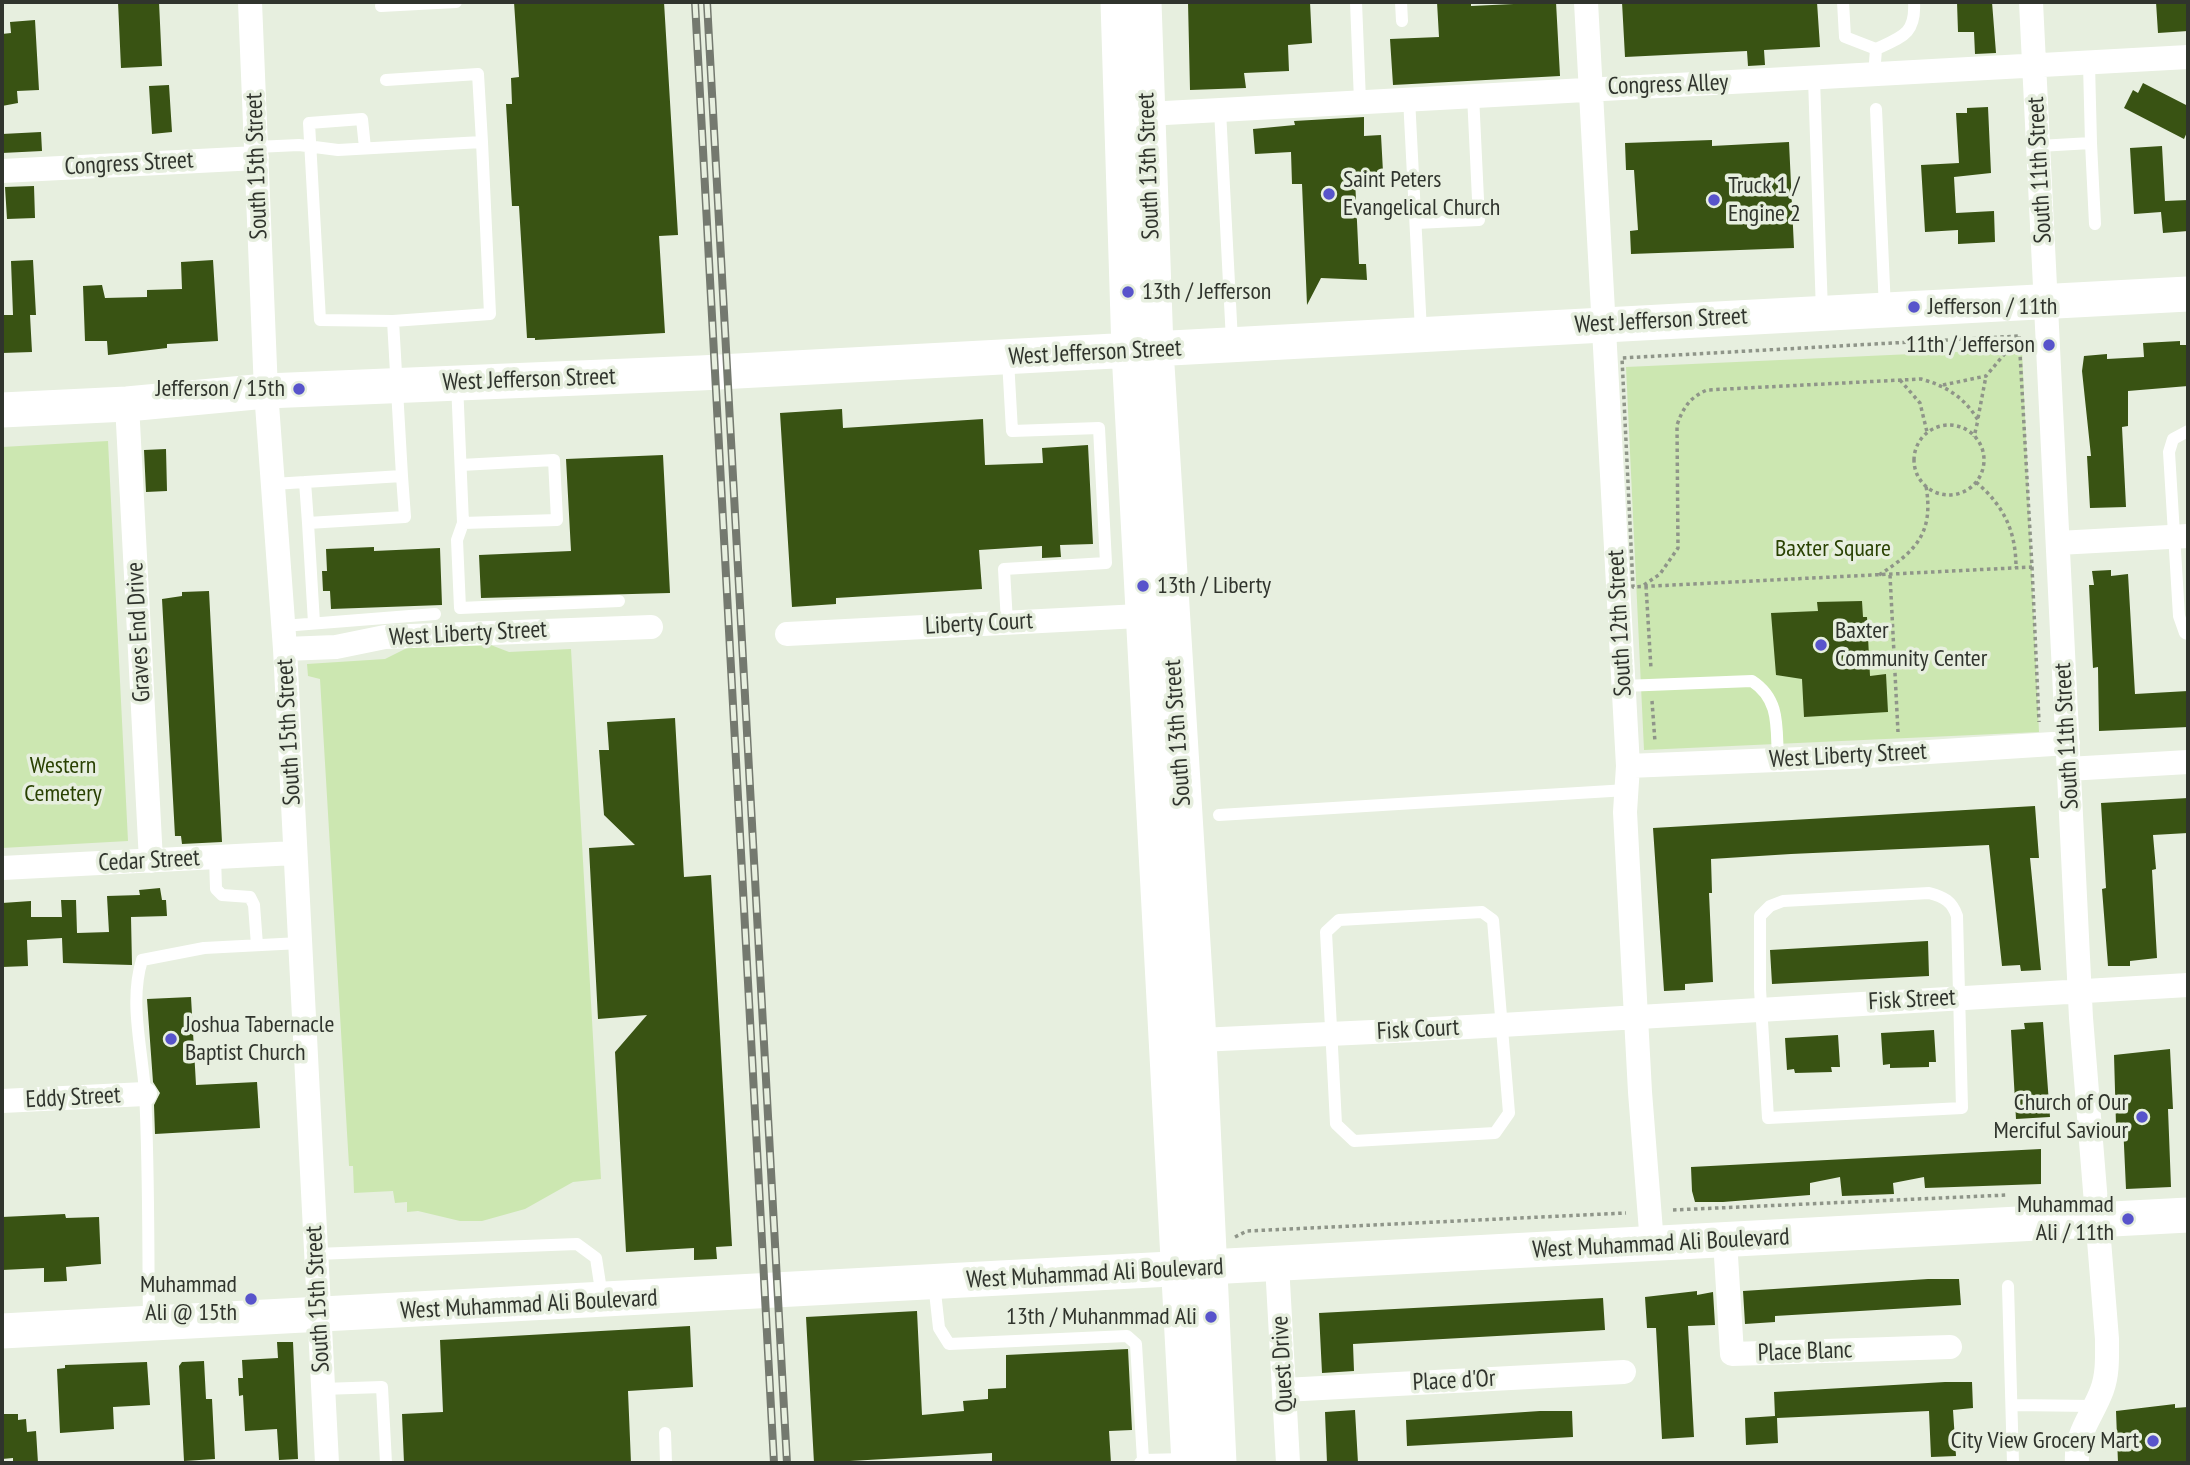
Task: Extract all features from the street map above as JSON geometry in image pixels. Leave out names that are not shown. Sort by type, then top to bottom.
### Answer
[{"type":"street","name":"South 15th Street","points":[[250,2],[266,391],[284,637],[327,1463]]},
{"type":"street","name":"South 13th Street","points":[[1118,2],[1157,615],[1205,1260]]},
{"type":"street","name":"South 13th Street","points":[[1142,350],[1147,114],[1144,2]]},
{"type":"street","name":"South 12th Street","points":[[1586,2],[1623,686],[1636,1017],[1652,1244]]},
{"type":"street","name":"South 11th Street","points":[[2031,2],[2080,990],[2096,1221],[2102,1257],[2107,1366],[2102,1390],[2078,1437],[2077,1463]]},
{"type":"street","name":"Congress Alley","points":[[1147,114],[1473,94],[1874,76],[2188,57]]},
{"type":"street","name":"Congress Street","points":[[2,171],[256,152]]},
{"type":"street","name":"West Jefferson Street","points":[[2,410],[127,404],[266,391],[1008,357],[2188,293]]},
{"type":"street","name":"Graves End Drive","points":[[127,404],[151,860]]},
{"type":"street","points":[[2058,542],[2182,536]]},
{"type":"street","name":"South 13th Street","points":[[1157,615],[1199,1040],[1205,1260],[1199,1462]]},
{"type":"street","name":"Liberty Court","points":[[787,634],[1157,615]]},
{"type":"street","name":"West Liberty Street","points":[[284,637],[336,648],[385,637],[651,627]]},
{"type":"street","name":"West Liberty Street","points":[[1627,778],[1778,760],[2068,743]]},
{"type":"street","points":[[2068,769],[2188,762]]},
{"type":"street","name":"Cedar Street","points":[[2,868],[295,853]]},
{"type":"street","name":"Fisk Street","points":[[1636,1017],[2188,985]]},
{"type":"street","name":"Fisk Court","points":[[1199,1040],[1636,1017]]},
{"type":"street","name":"Eddy Street","points":[[2,1101],[145,1094]]},
{"type":"street","name":"West Muhammad Ali Boulevard","points":[[2,1331],[934,1283],[1205,1260],[1278,1265],[2188,1216]]},
{"type":"street","name":"Place Blanc","points":[[1725,1240],[1732,1354],[1950,1347]]},
{"type":"street","name":"Quest Drive","points":[[1278,1265],[1288,1463]]},
{"type":"street","name":"Place d'Or","points":[[1284,1390],[1624,1372]]},
{"type":"lane","points":[[381,6],[456,2]]},
{"type":"lane","points":[[1356,2],[1360,101]]},
{"type":"lane","points":[[1401,2],[1402,21]]},
{"type":"lane","points":[[1843,2],[1844,37],[1876,49],[1904,36],[1915,20],[1914,2]]},
{"type":"lane","points":[[1874,76],[1876,49]]},
{"type":"lane","points":[[2089,64],[2095,224]]},
{"type":"lane","points":[[365,148],[362,119],[309,122],[320,320],[393,321],[490,314],[478,74],[386,80]]},
{"type":"lane","points":[[1815,79],[1822,312]]},
{"type":"lane","points":[[1416,223],[1479,220],[1473,94]]},
{"type":"lane","points":[[1409,98],[1421,335]]},
{"type":"lane","points":[[1876,109],[1885,309]]},
{"type":"lane","points":[[1220,110],[1233,345]]},
{"type":"lane","points":[[256,152],[311,146],[365,148],[482,142]]},
{"type":"lane","points":[[2039,146],[2091,143]]},
{"type":"lane","points":[[308,523],[405,517],[393,321]]},
{"type":"lane","points":[[1007,623],[1004,569],[1106,563],[1099,428],[1012,431],[1008,357]]},
{"type":"lane","points":[[457,383],[463,523],[457,540],[460,608],[619,601]]},
{"type":"lane","points":[[2188,431],[2173,439],[2169,452],[2182,536],[2179,616],[2185,633],[2188,634]]},
{"type":"lane","points":[[461,465],[554,460],[557,520],[463,523]]},
{"type":"lane","points":[[273,484],[402,476]]},
{"type":"lane","points":[[305,482],[314,623]]},
{"type":"lane","points":[[284,637],[314,623],[435,614]]},
{"type":"lane","points":[[1623,686],[1752,681],[1766,691],[1774,707],[1778,760]]},
{"type":"lane","points":[[1219,815],[1627,778]]},
{"type":"lane","points":[[215,857],[216,889],[222,895],[250,897],[254,905],[257,945]]},
{"type":"lane","points":[[1929,893],[1944,897],[1953,906],[1957,916],[1959,998],[1962,1108],[1768,1118],[1760,1008],[1760,916],[1770,906],[1783,901],[1858,896],[1929,893]]},
{"type":"lane","points":[[1482,912],[1493,919],[1509,1113],[1495,1133],[1354,1141],[1336,1124],[1332,1034],[1326,932],[1339,920],[1482,912]]},
{"type":"lane","points":[[149,1323],[145,1094],[140,1028],[134,996],[142,960],[204,947],[300,943]]},
{"type":"lane","points":[[316,1254],[578,1244],[596,1258],[602,1301]]},
{"type":"lane","points":[[934,1283],[939,1328],[949,1344],[1128,1336],[1136,1344],[1142,1407],[1141,1461],[1199,1462]]},
{"type":"lane","points":[[2008,1286],[2013,1463]]},
{"type":"lane","points":[[322,1389],[382,1387],[386,1463]]},
{"type":"lane","points":[[2013,1405],[2093,1406]]},
{"type":"lane","points":[[665,1433],[666,1463]]},
{"type":"path","points":[[1974,437],[1986,376],[2019,337]]},
{"type":"path","points":[[2019,337],[2040,730]]},
{"type":"path","points":[[2019,337],[1622,358],[1633,587],[2032,567]]},
{"type":"path","points":[[1941,385],[1986,376]]},
{"type":"path","points":[[1643,586],[1665,568],[1678,548],[1677,425],[1682,410],[1696,394],[1707,390],[1921,379],[1941,385],[1958,396],[1978,420]]},
{"type":"path","points":[[1900,380],[1920,403],[1927,432]]},
{"type":"path","points":[[1878,575],[1905,558],[1921,537],[1928,512],[1926,486],[1915,470],[1914,460],[1919,441],[1927,432],[1953,425],[1974,437],[1984,459],[1975,481],[1954,494],[1944,494],[1926,486]]},
{"type":"path","points":[[1975,481],[2000,504],[2006,516],[2014,542],[2016,568]]},
{"type":"path","points":[[1890,575],[1899,737]]},
{"type":"path","points":[[1673,1210],[2011,1195]]},
{"type":"path","points":[[1205,1260],[1247,1231],[1626,1213]]},
{"type":"green space","name":"Baxter Square","points":[[2022,349],[2039,732],[1644,750],[1626,367]]},
{"type":"green space","name":"Western Cemetery","points":[[108,441],[128,841],[2,848],[2,447]]},
{"type":"green space","points":[[483,642],[509,652],[571,649],[601,1179],[573,1182],[525,1209],[482,1221],[460,1221],[418,1211],[407,1212],[407,1202],[395,1203],[393,1191],[354,1193],[353,1166],[349,1166],[320,679],[308,676],[307,664],[385,659],[413,645]]},
{"type":"building","points":[[118,2],[159,2],[162,66],[121,68]]},
{"type":"building","points":[[514,2],[664,2],[678,235],[659,236],[665,333],[535,340],[527,338],[519,206],[512,206],[506,104],[512,104],[511,78],[519,77]]},
{"type":"building","points":[[1188,2],[1310,2],[1312,43],[1288,45],[1289,71],[1244,73],[1246,88],[1190,90]]},
{"type":"building","points":[[1437,2],[1471,2],[1471,6],[1556,2],[1560,76],[1393,85],[1390,39],[1439,37]]},
{"type":"building","points":[[1622,2],[1817,2],[1820,47],[1764,50],[1765,65],[1748,66],[1747,51],[1625,57]]},
{"type":"building","points":[[1957,2],[1992,2],[1996,53],[1975,54],[1974,32],[1958,32]]},
{"type":"building","points":[[2156,2],[2188,2],[2188,31],[2158,33]]},
{"type":"building","points":[[35,20],[39,90],[17,91],[18,103],[2,106],[2,34],[11,33],[10,22]]},
{"type":"building","points":[[2143,83],[2188,106],[2188,130],[2184,139],[2124,108],[2133,90],[2138,93]]},
{"type":"building","points":[[169,85],[172,132],[152,134],[149,86]]},
{"type":"building","points":[[1988,107],[1991,173],[1954,177],[1956,213],[1994,211],[1995,242],[1958,244],[1958,230],[1925,232],[1921,165],[1959,163],[1956,113],[1967,113],[1967,108]]},
{"type":"building","name":"Saint Peters Evangelical Church","points":[[1364,117],[1364,136],[1381,135],[1383,172],[1364,173],[1364,178],[1355,179],[1359,264],[1366,264],[1367,280],[1321,278],[1307,305],[1302,184],[1292,184],[1291,152],[1255,154],[1253,129],[1295,125],[1294,121]]},
{"type":"building","points":[[41,132],[42,151],[2,153],[2,134]]},
{"type":"building","name":"Truck 1 / Engine 2","points":[[1712,140],[1712,146],[1789,142],[1794,248],[1631,254],[1630,231],[1638,230],[1634,170],[1626,170],[1625,143]]},
{"type":"building","points":[[2162,146],[2165,201],[2188,200],[2188,231],[2163,233],[2161,212],[2134,214],[2130,148]]},
{"type":"building","points":[[34,186],[35,218],[7,219],[5,187]]},
{"type":"building","points":[[33,260],[36,315],[30,315],[32,352],[2,353],[2,315],[13,315],[11,261]]},
{"type":"building","points":[[213,260],[218,341],[167,344],[167,348],[108,355],[107,341],[85,341],[83,286],[102,285],[105,298],[147,297],[147,290],[182,289],[181,262]]},
{"type":"building","points":[[2180,341],[2180,345],[2188,345],[2188,386],[2128,391],[2128,426],[2122,427],[2126,507],[2090,508],[2087,456],[2091,456],[2082,371],[2084,356],[2107,354],[2107,359],[2144,357],[2143,343]]},
{"type":"building","points":[[842,409],[843,428],[983,419],[985,465],[1043,463],[1042,448],[1088,445],[1093,544],[1060,545],[1061,557],[1042,558],[1042,546],[979,550],[982,589],[836,598],[836,604],[792,607],[780,413]]},
{"type":"building","points":[[166,449],[167,491],[146,492],[144,450]]},
{"type":"building","points":[[663,455],[670,593],[481,598],[479,555],[571,551],[566,459]]},
{"type":"building","points":[[374,547],[374,551],[440,548],[442,605],[331,609],[330,591],[323,591],[322,571],[327,571],[326,549]]},
{"type":"building","points":[[2111,570],[2111,576],[2128,574],[2135,694],[2188,691],[2188,727],[2099,731],[2098,667],[2093,668],[2089,585],[2094,585],[2092,571]]},
{"type":"building","points":[[209,591],[222,842],[182,844],[181,836],[175,836],[162,599],[182,596],[182,592]]},
{"type":"building","name":"Baxter Community Center","points":[[1862,601],[1863,617],[1867,617],[1870,676],[1886,674],[1888,712],[1804,717],[1802,679],[1776,675],[1771,613],[1818,611],[1817,602]]},
{"type":"building","points":[[675,718],[684,877],[711,875],[732,1246],[716,1247],[717,1259],[694,1260],[694,1248],[626,1252],[615,1052],[647,1015],[598,1019],[589,848],[635,845],[604,815],[599,750],[609,750],[607,722]]},
{"type":"building","points":[[2188,798],[2188,833],[2153,835],[2156,869],[2152,870],[2157,958],[2130,961],[2130,966],[2108,966],[2102,889],[2106,888],[2101,803]]},
{"type":"building","points":[[2035,806],[2039,858],[2030,858],[2041,970],[2021,971],[2020,965],[2002,966],[1989,845],[1791,854],[1711,859],[1712,893],[1709,893],[1713,982],[1685,984],[1685,990],[1664,991],[1653,828]]},
{"type":"building","points":[[160,888],[162,900],[166,900],[167,916],[131,917],[132,965],[63,963],[62,938],[27,940],[28,966],[2,967],[2,903],[31,901],[31,917],[62,917],[61,900],[76,900],[77,933],[109,932],[107,896],[140,895],[139,890]]},
{"type":"building","points":[[1928,941],[1929,976],[1772,984],[1770,950]]},
{"type":"building","name":"Joshua Tabernacle Baptist Church","points":[[191,997],[196,1085],[257,1082],[260,1128],[155,1134],[154,1105],[160,1093],[153,1082],[147,999]]},
{"type":"building","points":[[2043,1022],[2050,1117],[2016,1119],[2011,1030],[2025,1029],[2024,1023]]},
{"type":"building","points":[[1934,1030],[1936,1062],[1929,1062],[1929,1067],[1890,1068],[1890,1064],[1883,1065],[1881,1033]]},
{"type":"building","points":[[1838,1035],[1840,1067],[1831,1067],[1832,1072],[1795,1073],[1794,1069],[1787,1070],[1785,1038]]},
{"type":"building","name":"Church of Our Merciful Saviour","points":[[2170,1049],[2173,1109],[2168,1109],[2171,1187],[2126,1189],[2123,1124],[2116,1125],[2114,1055]]},
{"type":"building","points":[[2041,1149],[2041,1184],[1925,1188],[1924,1177],[1893,1183],[1894,1194],[1842,1196],[1840,1177],[1810,1183],[1810,1195],[1723,1202],[1695,1202],[1692,1191],[1691,1167]]},
{"type":"building","points":[[65,1214],[66,1218],[99,1217],[101,1264],[66,1267],[67,1281],[44,1282],[44,1268],[2,1270],[2,1217]]},
{"type":"building","points":[[1959,1279],[1961,1305],[1775,1316],[1775,1322],[1745,1324],[1743,1291]]},
{"type":"building","points":[[1697,1291],[1697,1295],[1713,1292],[1715,1325],[1688,1326],[1694,1437],[1662,1439],[1656,1328],[1647,1328],[1645,1297]]},
{"type":"building","points":[[1603,1298],[1605,1330],[1353,1344],[1354,1371],[1322,1373],[1319,1313]]},
{"type":"building","points":[[917,1311],[922,1415],[964,1411],[963,1401],[988,1399],[988,1389],[1006,1388],[1006,1355],[1128,1349],[1132,1430],[1109,1431],[1111,1463],[992,1463],[992,1453],[814,1463],[806,1317]]},
{"type":"building","points":[[690,1326],[693,1387],[628,1391],[631,1463],[404,1463],[402,1414],[443,1412],[440,1340]]},
{"type":"building","points":[[277,1342],[293,1342],[298,1459],[279,1460],[277,1429],[245,1431],[243,1395],[239,1396],[238,1378],[243,1378],[242,1360],[278,1358]]},
{"type":"building","points":[[204,1361],[206,1399],[212,1399],[215,1459],[184,1461],[179,1366],[182,1362]]},
{"type":"building","points":[[147,1362],[150,1405],[113,1407],[114,1429],[60,1433],[57,1369],[65,1368],[65,1365]]},
{"type":"building","points":[[1972,1382],[1973,1408],[1953,1410],[1956,1456],[1931,1457],[1929,1411],[1777,1418],[1778,1443],[1746,1445],[1745,1418],[1775,1416],[1774,1392]]},
{"type":"building","name":"City View Grocery Mart","points":[[2175,1404],[2175,1408],[2188,1407],[2188,1463],[2118,1463],[2116,1411]]},
{"type":"building","points":[[1355,1410],[1358,1463],[1327,1463],[1325,1412]]},
{"type":"building","points":[[1572,1411],[1573,1437],[1407,1446],[1406,1420]]},
{"type":"building","points":[[2,1414],[18,1414],[18,1420],[26,1419],[27,1432],[36,1431],[38,1463],[13,1463],[13,1458],[2,1459]]},
{"type":"railway","points":[[695,2],[774,1463]]},
{"type":"railway","points":[[707,2],[787,1463]]},
{"type":"place","name":"Saint Peters Evangelical Church","points":[[1329,194]]},
{"type":"place","name":"Truck 1 / Engine 2","points":[[1714,200]]},
{"type":"place","name":"13th / Jefferson","points":[[1128,292]]},
{"type":"place","name":"Jefferson / 11th","points":[[1914,307]]},
{"type":"place","name":"11th / Jefferson","points":[[2049,345]]},
{"type":"place","name":"Jefferson / 15th","points":[[299,389]]},
{"type":"place","name":"13th / Liberty","points":[[1143,586]]},
{"type":"place","name":"Baxter Community Center","points":[[1821,645]]},
{"type":"place","name":"Joshua Tabernacle Baptist Church","points":[[171,1039]]},
{"type":"place","name":"Church of Our Merciful Saviour","points":[[2142,1117]]},
{"type":"place","name":"Muhammad Ali / 11th","points":[[2128,1219]]},
{"type":"place","name":"Muhammad Ali @ 15th","points":[[251,1299]]},
{"type":"place","name":"13th / Muhanmmad Ali","points":[[1211,1317]]},
{"type":"place","name":"City View Grocery Mart","points":[[2153,1441]]}]
